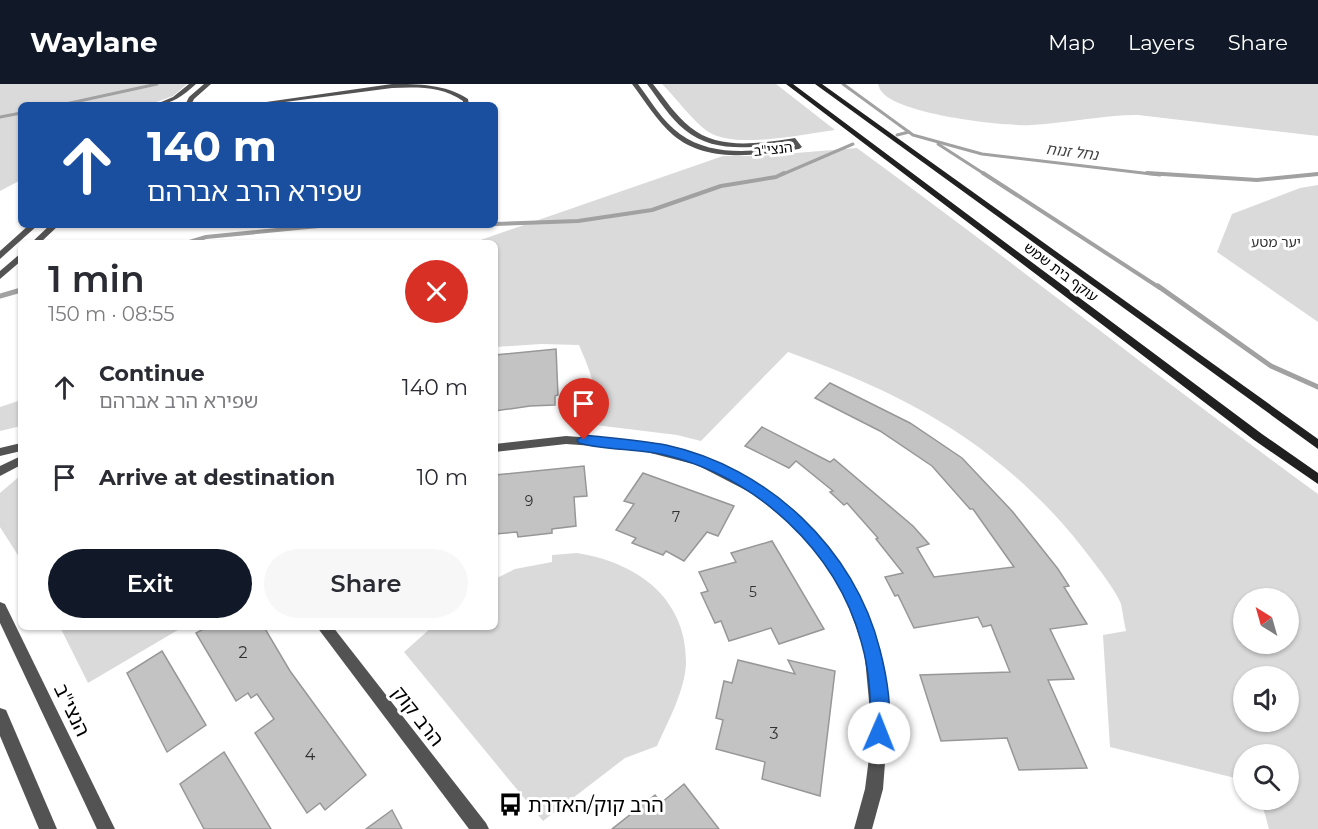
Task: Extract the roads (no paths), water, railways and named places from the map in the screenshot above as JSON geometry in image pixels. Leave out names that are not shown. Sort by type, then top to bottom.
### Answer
[{"type":"main road","name":"עוקף בית שמש","points":[[789,84],[1248,430],[1318,479]]},
{"type":"main road","name":"עוקף בית שמש","points":[[818,84],[1318,445]]},
{"type":"street","points":[[164,102],[175,98],[193,84]]},
{"type":"street","points":[[189,102],[208,84]]},
{"type":"street","name":"הנצי\"ב","points":[[635,84],[678,136],[699,146],[739,152],[799,147],[795,140],[740,144],[717,142],[700,137],[687,128],[650,84]]},
{"type":"street","points":[[270,102],[382,87],[415,85],[449,89],[459,94],[465,102]]},
{"type":"street","points":[[0,256],[31,228]]},
{"type":"street","points":[[38,240],[52,228]]},
{"type":"street","points":[[0,276],[18,259]]},
{"type":"street","points":[[498,448],[547,441],[584,440],[666,450],[737,477],[796,519],[838,572],[854,598],[869,639],[879,694],[879,764],[873,801],[863,829]]},
{"type":"street","points":[[0,452],[18,448]]},
{"type":"street","points":[[0,472],[18,462]]},
{"type":"street","name":"הנצי\"ב","points":[[0,608],[106,829]]},
{"type":"street","name":"הרב קוק","points":[[326,630],[480,829]]},
{"type":"street","points":[[0,716],[48,829]]},
{"type":"waterway","points":[[75,102],[157,84]]},
{"type":"waterway","name":"נחל זנוח","points":[[843,84],[909,132]]},
{"type":"waterway","points":[[0,117],[18,114]]},
{"type":"waterway","points":[[897,135],[909,132]]},
{"type":"waterway","name":"נחל זנוח","points":[[909,132],[982,154],[1160,175]]},
{"type":"waterway","points":[[781,175],[853,144]]},
{"type":"waterway","points":[[938,144],[986,175]]},
{"type":"waterway","points":[[498,224],[578,221],[652,210],[721,186],[776,177],[784,173]]},
{"type":"waterway","points":[[983,173],[1160,288]]},
{"type":"waterway","name":"נחל זנוח","points":[[1147,173],[1257,180],[1318,174],[1308,175]]},
{"type":"waterway","points":[[196,240],[206,237],[298,228]]},
{"type":"waterway","points":[[1158,286],[1271,366],[1318,387]]},
{"type":"waterway","points":[[0,296],[18,291]]},
{"type":"place","name":"הרב קוק/האדרת","points":[[510,805]]},
{"type":"park label","name":"יער מטע","points":[[1276,242]]}]
